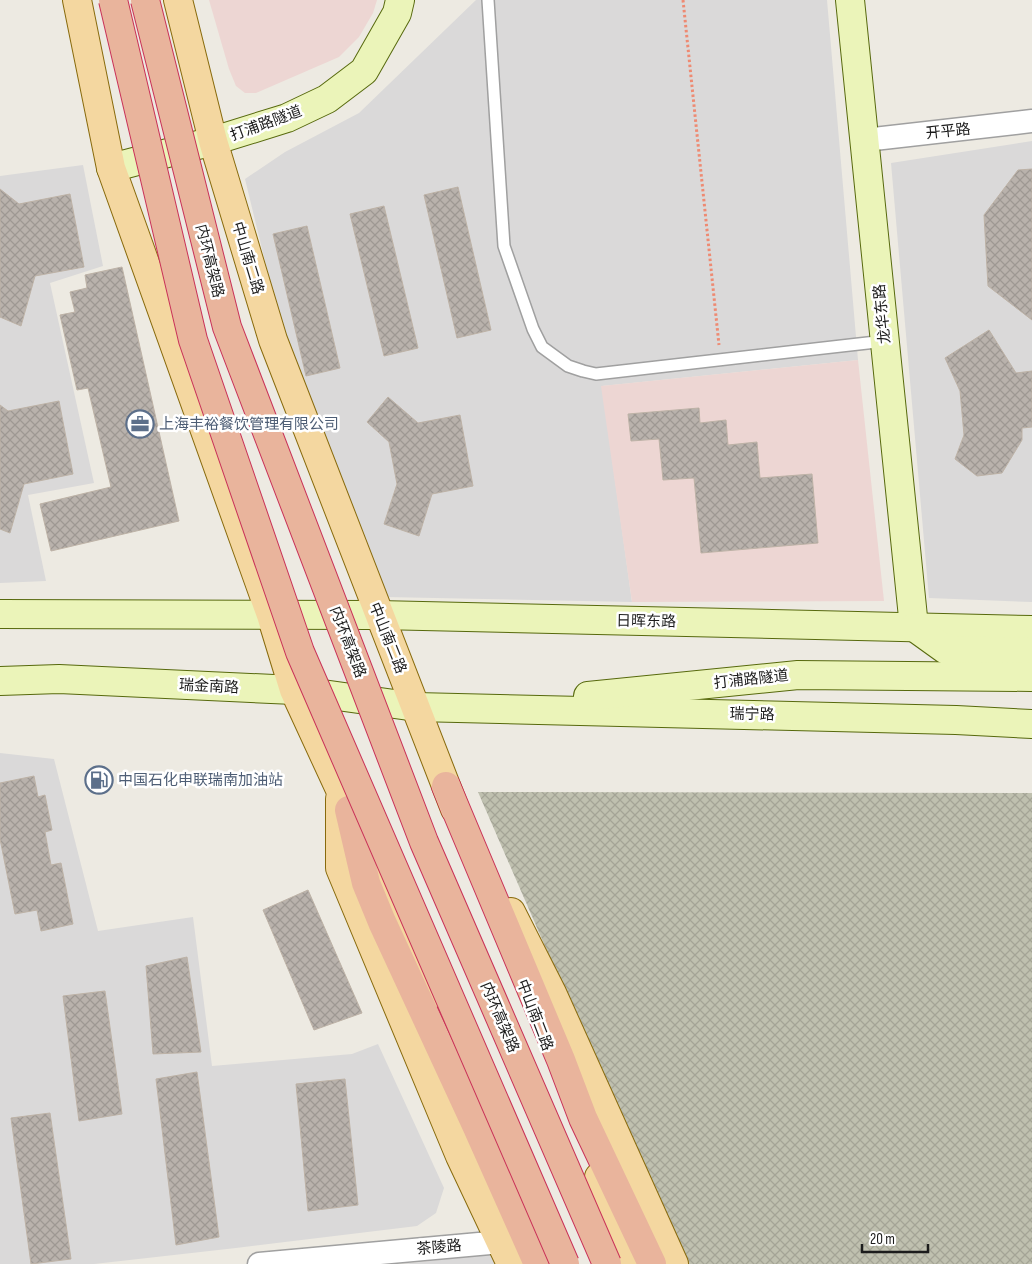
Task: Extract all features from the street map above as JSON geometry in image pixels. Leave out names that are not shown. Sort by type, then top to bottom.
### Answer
[{"type":"highway","points":[[113,0],[193,340],[300,652],[564,1264]]},
{"type":"highway","name":"内环高架路","points":[[145,0],[227,327],[424,842],[607,1264]]},
{"type":"highway","points":[[446,786],[561,1060],[583,1118],[652,1264]]},
{"type":"highway","points":[[344,800],[366,883],[382,922],[538,1264]]},
{"type":"main road","points":[[76,0],[111,168],[271,615],[294,690],[344,800],[564,1264]]},
{"type":"main road","name":"中山南二路","points":[[178,0],[213,141],[273,340],[632,1264]]},
{"type":"main road","name":"打浦路隧道","points":[[111,168],[213,141],[287,118],[327,99],[364,71],[397,13],[400,0]]},
{"type":"main road","name":"龙华东路","points":[[850,0],[914,627]]},
{"type":"main road","points":[[0,614],[379,614]]},
{"type":"main road","name":"日晖东路","points":[[379,614],[1032,630]]},
{"type":"main road","points":[[914,627],[946,650],[1032,652]]},
{"type":"main road","name":"打浦路隧道","points":[[472,707],[798,675],[1032,677]]},
{"type":"main road","name":"瑞金南路","points":[[0,682],[59,679],[294,690],[416,707]]},
{"type":"main road","points":[[416,707],[472,707]]},
{"type":"main road","name":"瑞宁路","points":[[472,707],[956,720],[1032,724]]},
{"type":"main road","points":[[446,786],[552,993],[674,1264]]},
{"type":"main road","points":[[344,800],[340,868],[457,1146],[506,1253]]},
{"type":"street","name":"开平路","points":[[864,140],[1032,121]]},
{"type":"street","name":"茶陵路","points":[[259,1264],[506,1253]]},
{"type":"lane","points":[[488,0],[504,246],[533,329],[542,347],[568,366],[583,372],[596,374],[720,358],[885,341]]},
{"type":"path","points":[[683,0],[720,358]]},
{"type":"shaded area","points":[[209,0],[377,0],[373,13],[359,37],[339,57],[256,93],[245,93],[236,86],[229,69]]},
{"type":"shaded area","points":[[476,0],[827,0],[858,360],[602,386],[632,602],[385,597],[281,327],[245,179],[285,152],[359,113]]},
{"type":"shaded area","points":[[1032,141],[1032,602],[929,598],[891,163]]},
{"type":"shaded area","points":[[83,165],[103,266],[50,283],[94,483],[28,495],[46,581],[0,583],[0,176]]},
{"type":"shaded area","points":[[858,360],[884,601],[632,602],[601,386]]},
{"type":"shaded area","points":[[0,753],[54,759],[98,931],[193,917],[212,1066],[352,1054],[378,1044],[444,1188],[436,1213],[417,1226],[236,1248],[94,1264],[0,1264]]},
{"type":"shaded area","points":[[478,792],[1032,793],[1032,1264],[683,1264]]},
{"type":"shaded area","points":[[507,1253],[512,1264],[401,1264]]},
{"type":"building","points":[[1032,169],[1032,320],[988,286],[984,215],[1018,170]]},
{"type":"building","points":[[458,187],[491,330],[457,338],[424,195]]},
{"type":"building","points":[[0,189],[19,204],[70,194],[84,267],[35,276],[21,326],[0,317]]},
{"type":"building","points":[[384,206],[418,348],[384,356],[350,214]]},
{"type":"building","points":[[307,226],[340,368],[306,376],[273,234]]},
{"type":"building","points":[[122,267],[179,521],[51,551],[40,504],[111,487],[88,388],[77,390],[60,315],[75,312],[70,292],[87,288],[85,275]]},
{"type":"building","points":[[989,330],[1016,373],[1032,371],[1032,427],[1022,428],[1022,440],[1002,473],[977,476],[955,459],[964,435],[960,391],[945,358]]},
{"type":"building","points":[[388,397],[418,423],[460,415],[473,486],[432,494],[419,536],[384,524],[397,484],[389,442],[367,422]]},
{"type":"building","points":[[59,401],[73,474],[24,484],[10,533],[0,529],[0,405],[8,411]]},
{"type":"building","points":[[699,408],[700,423],[726,420],[728,445],[757,442],[760,478],[812,474],[818,543],[701,553],[694,478],[663,480],[659,439],[631,441],[628,414]]},
{"type":"building","points":[[34,776],[38,797],[45,795],[52,830],[45,832],[51,865],[61,863],[73,924],[41,931],[37,910],[15,914],[0,839],[0,783]]},
{"type":"building","points":[[308,890],[362,1013],[314,1030],[263,910]]},
{"type":"building","points":[[187,957],[201,1052],[153,1054],[146,966]]},
{"type":"building","points":[[105,991],[122,1114],[79,1121],[63,996]]},
{"type":"building","points":[[197,1072],[219,1237],[176,1245],[156,1079]]},
{"type":"building","points":[[345,1079],[358,1205],[308,1211],[296,1084]]},
{"type":"building","points":[[50,1113],[71,1259],[31,1264],[11,1118]]},
{"type":"place","name":"上海丰裕餐饮管理有限公司","points":[[140,424]]},
{"type":"place","name":"中国石化申联瑞南加油站","points":[[99,780]]}]
